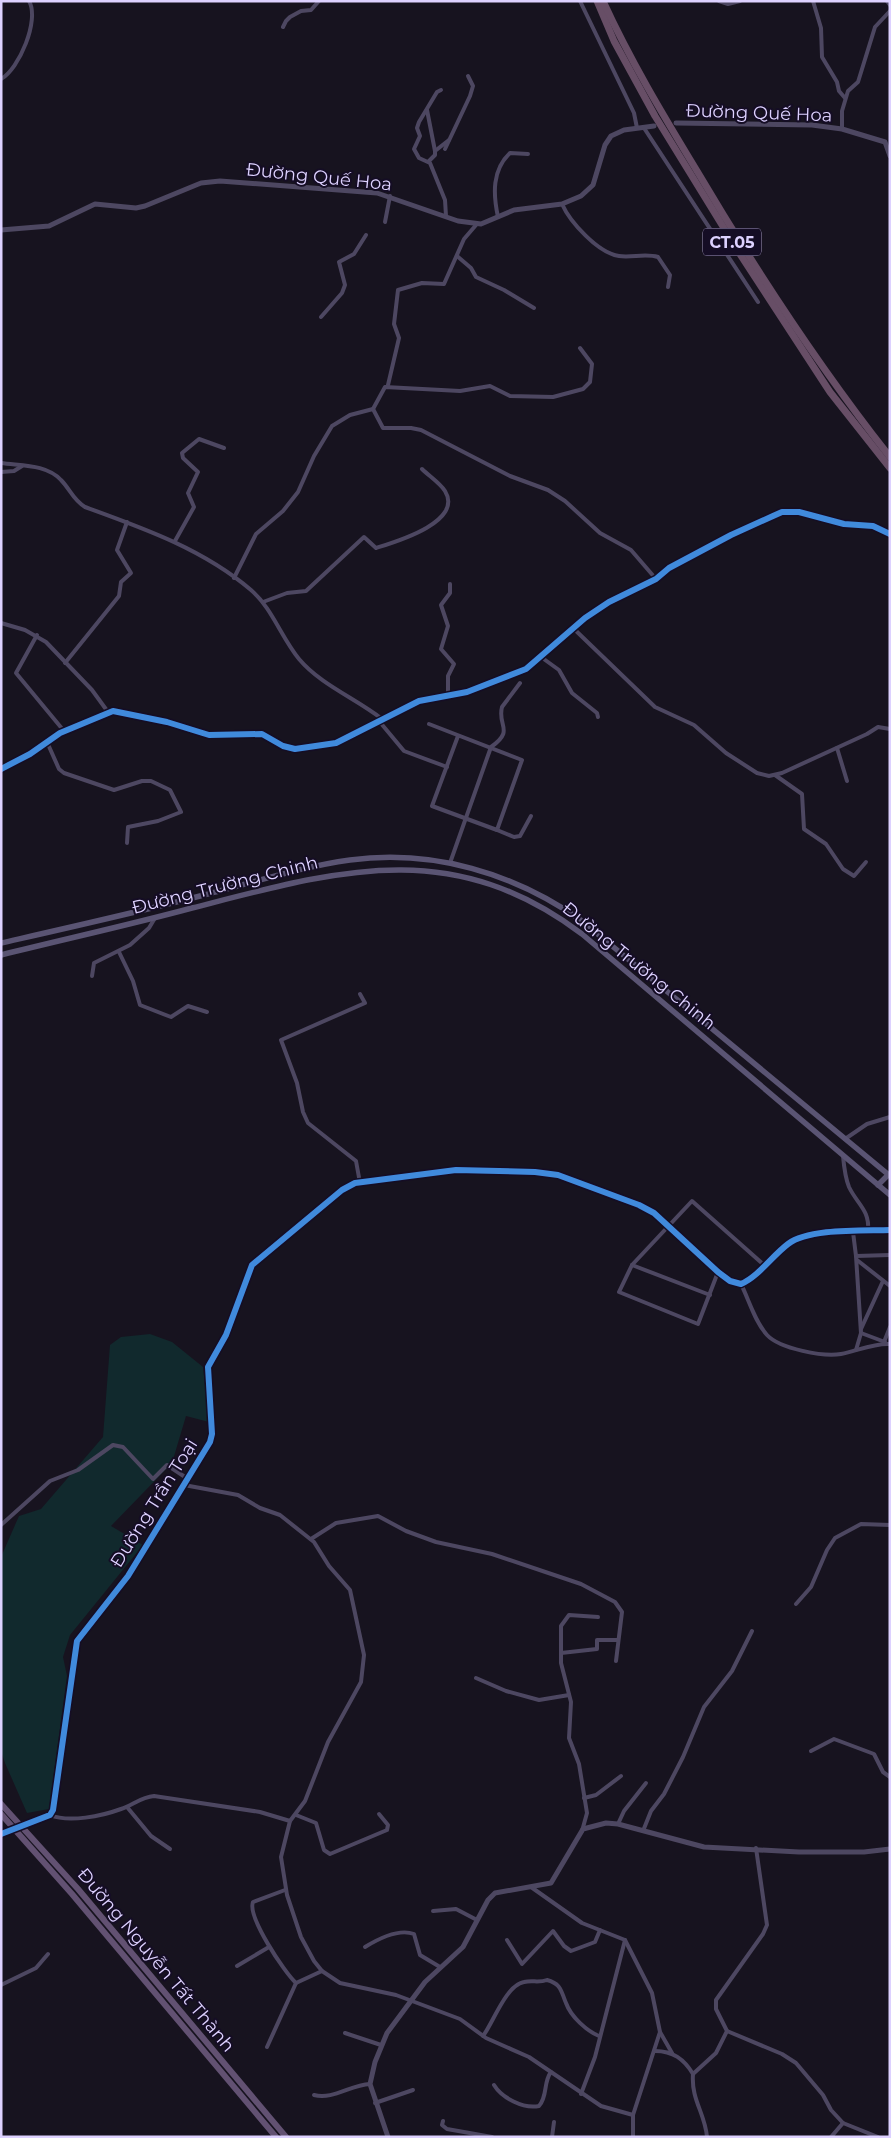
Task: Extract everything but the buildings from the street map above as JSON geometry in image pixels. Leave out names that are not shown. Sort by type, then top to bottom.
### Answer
[{"type":"highway","name":"CT.05","points":[[596,1],[614,41],[655,116],[733,244],[830,392],[890,468]]},
{"type":"highway","name":"CT.05","points":[[603,1],[663,114],[722,214],[836,384],[890,457]]},
{"type":"main road","name":"Đường Trường Chinh","points":[[1,943],[145,910],[318,866],[352,860],[404,858],[450,862],[517,883],[548,899],[581,920],[889,1175]]},
{"type":"main road","points":[[404,858],[404,870]]},
{"type":"main road","name":"Đường Trường Chinh","points":[[1,955],[318,877],[360,871],[404,870],[448,874],[499,887],[527,899],[574,929],[890,1195]]},
{"type":"main road","points":[[574,929],[581,920]]},
{"type":"main road","points":[[878,1185],[889,1175]]},
{"type":"main road","name":"Đường Nguyễn Tất Thành","points":[[1,1804],[17,1827],[66,1887],[276,2137]]},
{"type":"main road","name":"Đường Nguyễn Tất Thành","points":[[1,1814],[17,1827],[78,1889],[286,2137]]},
{"type":"street","points":[[1,78],[15,65],[31,29],[34,15],[29,1]]},
{"type":"street","points":[[283,27],[290,17],[301,11],[311,10],[320,1]]},
{"type":"street","points":[[580,1],[634,113],[637,128]]},
{"type":"street","points":[[719,1],[728,4],[740,1]]},
{"type":"street","points":[[813,1],[821,28],[822,57],[837,82],[839,91],[845,98]]},
{"type":"street","points":[[888,1],[890,5]]},
{"type":"street","points":[[842,129],[842,111],[845,98],[848,91],[858,82],[875,27],[890,12]]},
{"type":"street","points":[[446,149],[473,86],[468,76]]},
{"type":"street","points":[[429,161],[419,158],[414,149],[420,136],[417,128],[437,92],[441,90]]},
{"type":"street","points":[[427,110],[435,151],[435,155],[429,161]]},
{"type":"street","name":"Đường Quế Hoa","points":[[676,123],[787,124],[842,129],[887,143],[890,156]]},
{"type":"street","points":[[388,385],[399,338],[394,324],[398,292],[422,283],[444,284],[464,239],[476,225],[524,208],[562,204],[581,196],[591,188],[605,145],[611,136],[624,130],[654,126]]},
{"type":"street","points":[[644,128],[758,302]]},
{"type":"street","points":[[435,151],[452,138]]},
{"type":"street","points":[[498,217],[495,200],[498,168],[512,152],[528,154]]},
{"type":"street","points":[[429,161],[445,200],[446,216]]},
{"type":"street","name":"Đường Quế Hoa","points":[[1,230],[49,226],[95,204],[136,208],[145,206],[209,181],[361,191],[390,196],[476,225]]},
{"type":"street","points":[[385,222],[390,196]]},
{"type":"street","points":[[562,204],[570,220],[610,253],[620,256],[658,257],[670,275],[668,287]]},
{"type":"street","points":[[321,317],[342,293],[345,285],[338,263],[354,254],[359,243],[366,235]]},
{"type":"street","points":[[457,256],[472,268],[476,277],[504,290],[534,308]]},
{"type":"street","points":[[234,578],[256,534],[295,497],[316,452],[332,426],[350,415],[373,409],[384,387],[388,385],[460,391],[490,386],[510,396],[554,397],[583,389],[590,382],[593,367],[580,348]]},
{"type":"street","points":[[373,409],[382,428],[421,430],[510,476],[548,490],[565,501],[600,533],[630,550],[656,579]]},
{"type":"street","points":[[175,541],[194,506],[188,493],[198,472],[183,458],[182,453],[199,439],[224,448]]},
{"type":"street","points":[[1,463],[47,470],[60,479],[80,504],[175,541],[234,578],[263,602],[290,647],[312,673],[380,720],[404,751],[447,767]]},
{"type":"street","points":[[1,472],[14,471],[22,466]]},
{"type":"street","points":[[263,602],[286,593],[306,591],[364,537],[376,548],[405,540],[431,525],[446,510],[448,503],[444,490],[422,470]]},
{"type":"street","points":[[1,769],[64,731],[108,712],[123,712],[209,735],[262,734],[283,746],[295,749],[336,743],[419,701],[448,694],[467,692],[526,669],[573,628],[609,602],[656,579],[669,568],[724,538],[782,512],[799,512],[844,524],[874,526],[890,534]]},
{"type":"street","points":[[65,663],[119,596],[121,582],[131,573],[131,570],[117,550],[127,522]]},
{"type":"street","points":[[448,694],[448,676],[454,664],[441,649],[448,626],[441,606],[450,593],[450,584]]},
{"type":"street","points":[[1,623],[18,627],[37,635],[46,642],[92,690],[108,712]]},
{"type":"street","points":[[573,628],[655,707],[694,724],[726,753],[757,773],[775,775],[802,794],[804,829],[826,844],[847,873],[854,876],[858,874],[866,862]]},
{"type":"street","points":[[37,635],[16,673],[64,731]]},
{"type":"street","points":[[541,657],[559,670],[572,693],[597,713],[598,718]]},
{"type":"street","points":[[450,862],[464,818],[491,747],[501,741],[504,732],[502,707],[520,683]]},
{"type":"street","points":[[429,724],[522,760],[497,830]]},
{"type":"street","points":[[775,775],[837,748],[878,727],[890,729]]},
{"type":"street","points":[[458,736],[432,806],[514,837],[520,836],[531,816]]},
{"type":"street","points":[[47,742],[60,771],[74,778],[114,790],[142,781],[151,781],[170,790],[181,812],[158,821],[128,827],[127,843]]},
{"type":"street","points":[[837,748],[847,781]]},
{"type":"street","points":[[92,976],[94,963],[119,952],[139,938],[150,927],[155,918]]},
{"type":"street","points":[[119,952],[133,981],[140,1005],[171,1017],[188,1006],[207,1012]]},
{"type":"street","points":[[360,994],[365,1003],[281,1040],[297,1084],[303,1112],[308,1124],[356,1161],[360,1183]]},
{"type":"street","points":[[845,1139],[867,1124],[890,1117]]},
{"type":"street","points":[[844,1156],[844,1170],[850,1189],[868,1217],[868,1231]]},
{"type":"street","name":"Đường Trần Toại","points":[[50,1814],[54,1810],[77,1641],[128,1576],[206,1450],[212,1434],[208,1367],[226,1335],[252,1265],[342,1190],[360,1183],[456,1170],[546,1172],[639,1205],[669,1224],[718,1272],[730,1281],[741,1284]]},
{"type":"street","points":[[718,1272],[698,1324],[622,1295],[620,1290],[632,1265],[690,1202],[694,1202],[764,1265]]},
{"type":"street","points":[[890,1230],[821,1234],[799,1238],[786,1245],[741,1284],[764,1331],[771,1339],[800,1350],[839,1355],[875,1345],[890,1344]]},
{"type":"street","points":[[853,1232],[858,1275],[861,1331]]},
{"type":"street","points":[[856,1258],[890,1255]]},
{"type":"street","points":[[856,1258],[868,1270],[890,1286]]},
{"type":"street","points":[[632,1265],[710,1295]]},
{"type":"street","points":[[858,1275],[868,1270]]},
{"type":"street","points":[[856,1350],[861,1331],[883,1281]]},
{"type":"street","points":[[884,1342],[890,1327]]},
{"type":"street","points":[[861,1331],[890,1344]]},
{"type":"street","points":[[1,1524],[50,1481],[78,1470],[113,1445],[123,1447],[154,1479],[167,1465],[188,1479]]},
{"type":"street","points":[[184,1485],[238,1495],[260,1508],[280,1515],[311,1539],[329,1566],[350,1590],[360,1632],[363,1673],[361,1682],[328,1742],[318,1772],[296,1815],[290,1821],[281,1857],[285,1890],[301,1937],[322,1971],[346,1986],[388,1992],[460,2019],[483,2036],[529,2057],[581,2094],[606,2108],[633,2115]]},
{"type":"street","points":[[311,1539],[336,1523],[378,1516],[406,1531],[436,1542],[502,1557],[582,1584],[608,1596],[622,1612],[616,1660]]},
{"type":"street","points":[[796,1604],[811,1587],[827,1550],[835,1538],[861,1524],[890,1525]]},
{"type":"street","points":[[388,2137],[370,2084],[381,2045],[410,2000],[440,1967],[463,1947],[488,1900],[495,1892],[548,1885],[554,1881],[582,1831],[586,1816],[578,1760],[570,1738],[571,1708],[561,1653],[561,1626],[570,1615],[598,1617]]},
{"type":"street","points":[[643,1831],[651,1811],[664,1794],[683,1758],[704,1707],[732,1671],[752,1631]]},
{"type":"street","points":[[561,1653],[597,1649],[597,1640],[618,1640]]},
{"type":"street","points":[[476,1678],[541,1700],[569,1695]]},
{"type":"street","points":[[811,1751],[834,1739],[874,1754],[883,1772],[890,1777]]},
{"type":"street","points":[[584,1798],[596,1795],[621,1776]]},
{"type":"street","points":[[618,1824],[624,1811],[646,1783]]},
{"type":"street","points":[[1,1834],[50,1814],[60,1818],[107,1813],[127,1807],[144,1798],[154,1796],[260,1812],[290,1821]]},
{"type":"street","points":[[127,1807],[151,1836],[170,1850]]},
{"type":"street","points":[[296,1815],[316,1823],[324,1850],[330,1854],[387,1830],[388,1826],[380,1814]]},
{"type":"street","points":[[582,1831],[606,1823],[618,1824],[704,1847],[756,1848],[799,1852],[864,1852],[890,1849]]},
{"type":"street","points":[[756,1848],[767,1925],[763,1934],[716,2000],[716,2009],[728,2031],[782,2054],[796,2063],[824,2095],[831,2110],[843,2123],[878,2137]]},
{"type":"street","points":[[530,1886],[582,1923],[625,1940],[652,1993],[660,2032],[672,2053]]},
{"type":"street","points":[[285,1890],[254,1901],[251,1904],[269,1947],[296,1983]]},
{"type":"street","points":[[433,1911],[456,1909],[477,1920]]},
{"type":"street","points":[[507,1940],[522,1964],[553,1931],[564,1946],[571,1951],[595,1942],[600,1930]]},
{"type":"street","points":[[365,1947],[378,1939],[406,1931],[414,1934],[420,1955],[440,1967]]},
{"type":"street","points":[[581,2094],[595,2057],[625,1940]]},
{"type":"street","points":[[237,1966],[269,1947]]},
{"type":"street","points":[[1,1985],[36,1968],[48,1954]]},
{"type":"street","points":[[267,2047],[296,1983],[322,1971]]},
{"type":"street","points":[[483,2036],[505,1998],[518,1985],[525,1982],[538,1983],[547,1980],[560,1988],[564,1994],[566,2004],[586,2029],[600,2036]]},
{"type":"street","points":[[693,2074],[716,2053],[728,2031]]},
{"type":"street","points":[[633,2137],[633,2115],[660,2032]]},
{"type":"street","points":[[344,2033],[381,2045]]},
{"type":"street","points":[[655,2051],[672,2053],[680,2058],[693,2074],[693,2094],[698,2111],[704,2118],[707,2137]]},
{"type":"street","points":[[494,2085],[498,2092],[512,2100],[526,2106],[539,2106],[542,2102],[545,2083],[551,2072]]},
{"type":"street","points":[[314,2095],[328,2097],[354,2086],[370,2084]]},
{"type":"street","points":[[375,2103],[413,2090]]},
{"type":"street","points":[[443,2120],[442,2125],[447,2129],[492,2137]]},
{"type":"street","points":[[552,2137],[554,2122]]},
{"type":"street","points":[[831,2137],[843,2123]]},
{"type":"green space","points":[[150,1334],[172,1342],[203,1367],[209,1422],[186,1416],[172,1463],[111,1526],[143,1545],[70,1635],[63,1657],[67,1676],[49,1809],[27,1813],[1,1751],[1,1557],[19,1516],[41,1509],[103,1437],[110,1345],[121,1337]]},
{"type":"cycle path","points":[[1,769],[30,754],[60,733],[113,711],[167,722],[209,735],[262,734],[283,746],[295,749],[336,743],[419,701],[467,692],[526,669],[585,618],[609,602],[656,579],[669,568],[731,535],[782,512],[799,512],[844,524],[873,526],[890,534]]},
{"type":"cycle path","points":[[1,1834],[50,1815],[53,1810],[77,1641],[128,1576],[210,1442],[212,1434],[208,1367],[226,1335],[252,1265],[342,1190],[355,1183],[456,1170],[535,1172],[558,1175],[639,1205],[654,1213],[718,1272],[730,1281],[741,1284],[754,1276],[782,1249],[797,1239],[809,1235],[837,1231],[890,1230]]}]
